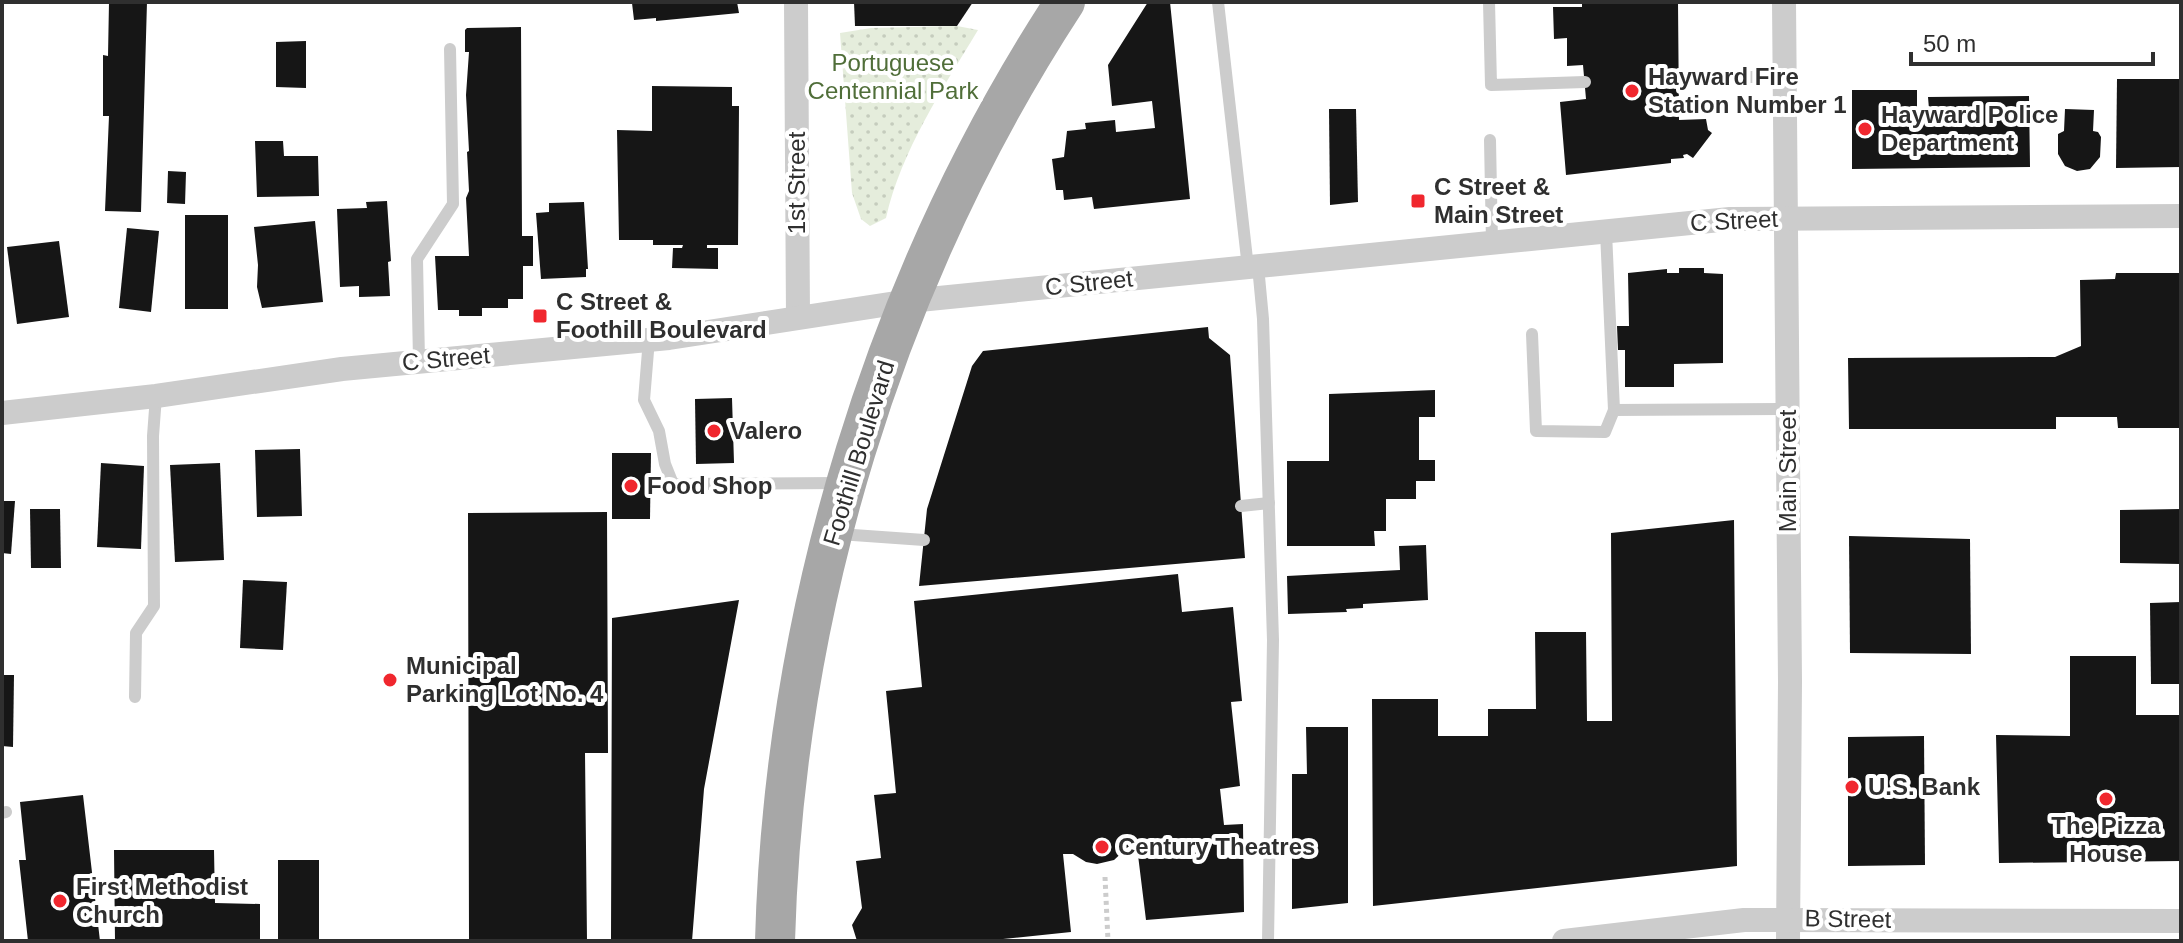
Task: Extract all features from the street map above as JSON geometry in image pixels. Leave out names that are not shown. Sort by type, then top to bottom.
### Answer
[{"type":"main road","name":"Foothill Boulevard","points":[[775,941],[782,820],[794,722],[811,630],[846,483],[887,357],[944,221],[984,142],[1065,2]]},
{"type":"street","name":"1st Street","points":[[796,2],[798,317]]},
{"type":"street","name":"Main Street","points":[[1784,2],[1790,682],[1788,930]]},
{"type":"street","name":"C Street","points":[[2,413],[67,403],[156,396],[342,369],[649,339],[909,301],[1730,219],[2181,216]]},
{"type":"street","name":"B Street","points":[[1564,941],[1744,920],[1788,930],[2181,921]]},
{"type":"lane","points":[[1218,2],[1253,267],[1263,319],[1273,640],[1268,941]]},
{"type":"lane","points":[[1489,2],[1491,85],[1585,82]]},
{"type":"lane","points":[[419,361],[417,259],[453,204],[450,49]]},
{"type":"lane","points":[[1679,79],[1786,76]]},
{"type":"lane","points":[[1490,140],[1492,243]]},
{"type":"lane","points":[[1532,334],[1536,431],[1605,432],[1614,410],[1606,232]]},
{"type":"lane","points":[[649,339],[644,400],[659,431],[665,464],[673,484],[846,483]]},
{"type":"lane","points":[[135,697],[136,633],[154,606],[153,436],[156,396]]},
{"type":"lane","points":[[1614,410],[1788,409]]},
{"type":"lane","points":[[1241,506],[1269,503]]},
{"type":"lane","points":[[833,533],[924,540]]},
{"type":"path","points":[[1105,877],[1108,941]]},
{"type":"green space","name":"Portuguese Centennial Park","points":[[957,26],[978,30],[912,144],[886,218],[870,226],[861,219],[852,193],[840,33],[871,28]]},
{"type":"building","points":[[109,2],[147,2],[141,212],[105,211],[109,116],[103,116],[103,55],[108,56]]},
{"type":"building","points":[[737,2],[739,13],[656,21],[656,18],[634,20],[632,3]]},
{"type":"building","points":[[854,2],[973,2],[957,26],[855,26]]},
{"type":"building","points":[[1148,2],[1170,2],[1190,199],[1094,209],[1092,197],[1064,200],[1063,190],[1056,190],[1052,159],[1064,157],[1067,131],[1086,129],[1085,123],[1115,120],[1116,132],[1155,128],[1152,101],[1112,106],[1108,65]]},
{"type":"building","name":"Hayward Fire Station Number 1","points":[[1582,2],[1678,2],[1679,120],[1706,119],[1708,130],[1712,133],[1693,158],[1687,154],[1683,155],[1684,158],[1671,159],[1671,163],[1566,175],[1560,102],[1586,99],[1583,65],[1567,66],[1567,38],[1554,39],[1553,7],[1582,7]]},
{"type":"building","points":[[521,27],[522,236],[533,236],[533,266],[523,266],[523,299],[508,299],[508,308],[482,308],[482,316],[459,316],[459,310],[438,310],[435,256],[469,256],[466,95],[469,52],[465,52],[465,30]]},
{"type":"building","points":[[306,41],[306,88],[276,87],[276,42]]},
{"type":"building","points":[[2117,79],[2181,79],[2181,167],[2116,168]]},
{"type":"building","points":[[652,86],[732,87],[732,106],[739,106],[738,245],[707,245],[707,248],[718,248],[718,269],[672,268],[673,248],[682,248],[683,245],[653,245],[653,240],[619,240],[617,130],[652,131]]},
{"type":"building","points":[[1852,90],[1917,90],[1917,109],[1929,109],[1928,97],[2029,96],[2030,167],[1852,169]]},
{"type":"building","points":[[1329,109],[1356,109],[1358,202],[1330,205]]},
{"type":"building","points":[[2065,109],[2094,110],[2093,131],[2101,137],[2100,157],[2090,169],[2077,171],[2065,166],[2058,154],[2058,134],[2064,131]]},
{"type":"building","points":[[255,141],[283,141],[284,156],[318,156],[319,196],[257,197]]},
{"type":"building","points":[[168,171],[186,172],[185,204],[167,203]]},
{"type":"building","points":[[387,201],[390,296],[359,297],[359,286],[340,287],[337,209],[367,208],[366,202]]},
{"type":"building","points":[[584,202],[586,277],[541,279],[536,213],[549,212],[549,203]]},
{"type":"building","points":[[185,215],[228,215],[228,309],[185,309]]},
{"type":"building","points":[[315,221],[323,302],[262,308],[257,287],[254,227]]},
{"type":"building","points":[[127,228],[159,231],[151,312],[119,308]]},
{"type":"building","points":[[59,241],[69,317],[17,324],[7,247]]},
{"type":"building","points":[[1679,268],[1704,268],[1704,273],[1723,274],[1723,363],[1674,364],[1674,387],[1625,387],[1625,350],[1618,350],[1617,326],[1629,326],[1628,273],[1667,269],[1667,273],[1679,273]]},
{"type":"building","points":[[2116,273],[2181,273],[2181,428],[2118,428],[2117,417],[2056,417],[2056,429],[1849,429],[1848,358],[2055,357],[2081,346],[2080,280],[2115,279]]},
{"type":"building","points":[[1208,327],[1209,338],[1230,355],[1245,558],[919,586],[927,509],[972,366],[983,351]]},
{"type":"building","points":[[1435,390],[1435,417],[1419,417],[1419,460],[1435,460],[1435,481],[1416,481],[1416,499],[1386,499],[1386,531],[1374,531],[1375,546],[1287,546],[1287,461],[1329,461],[1329,394]]},
{"type":"building","name":"Valero","points":[[732,398],[734,463],[696,464],[695,399]]},
{"type":"building","points":[[300,449],[302,516],[257,517],[255,450]]},
{"type":"building","name":"Food Shop","points":[[612,453],[651,453],[650,519],[612,519]]},
{"type":"building","points":[[101,463],[144,466],[141,549],[97,547]]},
{"type":"building","points":[[220,463],[224,560],[175,562],[170,465]]},
{"type":"building","points":[[2,501],[15,501],[11,554],[2,553]]},
{"type":"building","points":[[30,509],[60,509],[61,568],[31,568]]},
{"type":"building","points":[[2181,509],[2181,564],[2120,563],[2120,510]]},
{"type":"building","points":[[607,512],[608,753],[585,753],[587,941],[469,941],[468,513]]},
{"type":"building","points":[[1734,520],[1737,866],[1373,906],[1372,699],[1438,699],[1438,736],[1488,736],[1488,709],[1536,709],[1535,632],[1586,632],[1587,721],[1612,721],[1611,533]]},
{"type":"building","points":[[1849,536],[1970,539],[1971,654],[1850,653]]},
{"type":"building","points":[[1426,545],[1428,600],[1363,604],[1363,608],[1346,609],[1347,612],[1288,614],[1287,576],[1400,570],[1399,546]]},
{"type":"building","points":[[1178,574],[1182,612],[1233,607],[1242,701],[1231,702],[1240,786],[1220,789],[1224,825],[1243,824],[1244,912],[1146,920],[1137,847],[1128,847],[1114,860],[1097,864],[1073,854],[1063,854],[1071,932],[983,941],[857,941],[852,925],[862,908],[856,861],[881,858],[874,795],[896,793],[886,691],[922,687],[914,601]]},
{"type":"building","points":[[243,580],[287,582],[283,650],[240,648]]},
{"type":"building","points":[[739,600],[704,789],[692,941],[611,941],[612,618]]},
{"type":"building","points":[[2181,602],[2181,684],[2151,684],[2150,603]]},
{"type":"building","points":[[2070,656],[2136,656],[2136,715],[2181,715],[2181,861],[1999,863],[1996,735],[2070,736]]},
{"type":"building","points":[[2,675],[14,675],[13,747],[2,746]]},
{"type":"building","points":[[1306,727],[1348,727],[1348,903],[1292,909],[1292,774],[1307,774]]},
{"type":"building","points":[[1924,736],[1925,865],[1848,866],[1848,737]]},
{"type":"building","name":"First Methodist Church","points":[[83,795],[100,941],[28,941],[19,860],[26,860],[20,802]]},
{"type":"building","points":[[114,850],[214,850],[215,903],[260,904],[260,941],[115,941]]},
{"type":"building","points":[[278,860],[319,860],[319,941],[278,941]]},
{"type":"place","name":"Hayward Fire Station Number 1","points":[[1632,91]]},
{"type":"place","name":"Hayward Police Department","points":[[1865,129]]},
{"type":"place","name":"C Street & Main Street","points":[[1418,201]]},
{"type":"place","name":"C Street & Foothill Boulevard","points":[[540,316]]},
{"type":"place","name":"Valero","points":[[714,431]]},
{"type":"place","name":"Food Shop","points":[[631,486]]},
{"type":"place","name":"Municipal Parking Lot No. 4","points":[[390,680]]},
{"type":"place","name":"U.S. Bank","points":[[1852,787]]},
{"type":"place","name":"The Pizza House","points":[[2106,799]]},
{"type":"place","name":"Century Theatres","points":[[1102,847]]},
{"type":"place","name":"First Methodist Church","points":[[60,901]]}]
